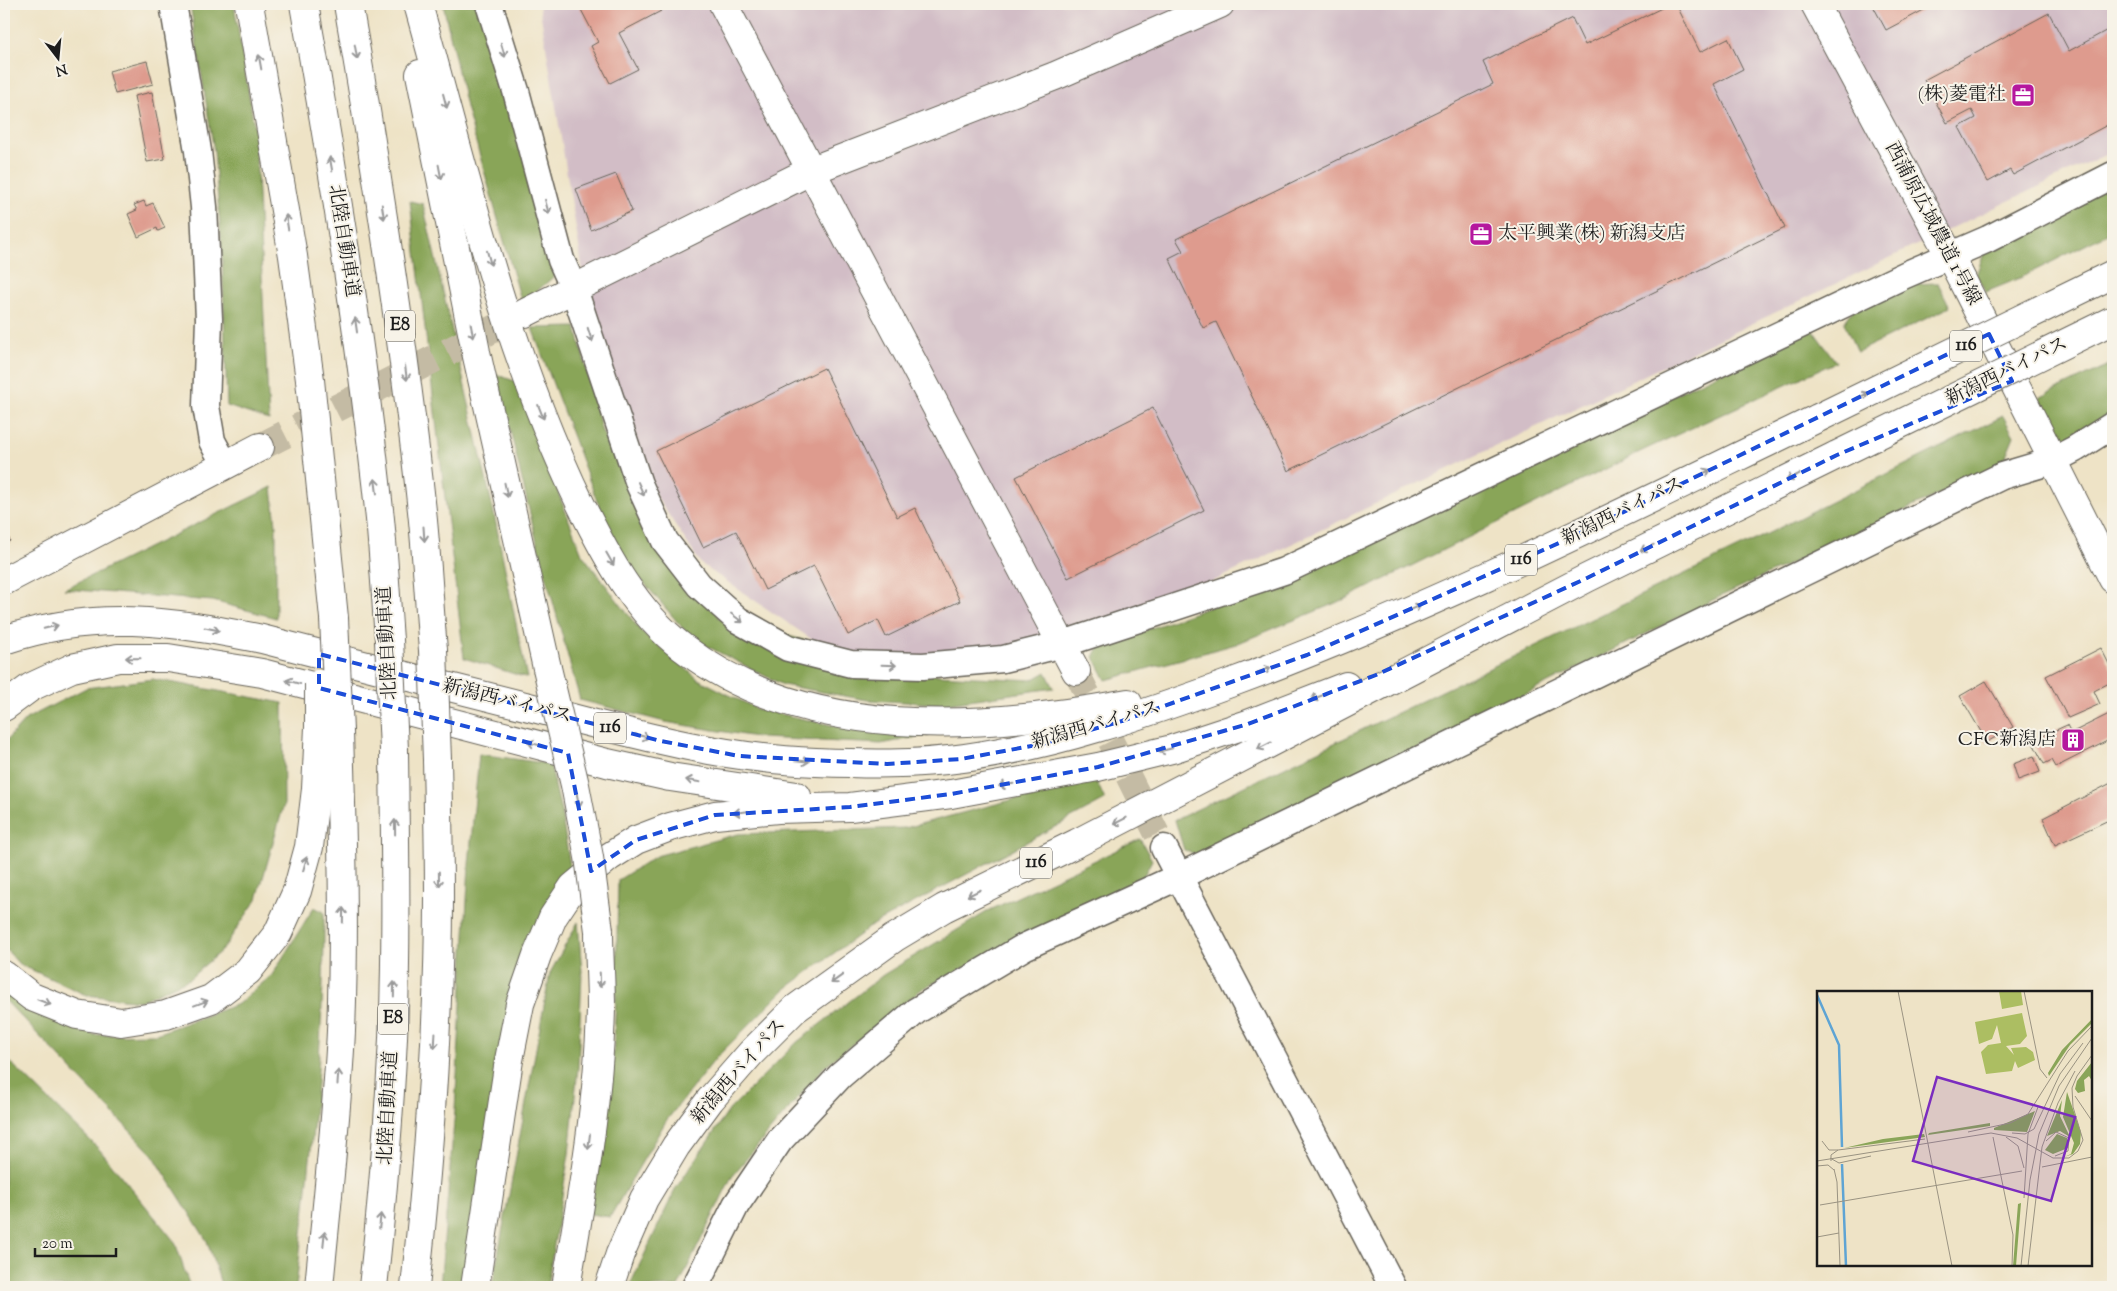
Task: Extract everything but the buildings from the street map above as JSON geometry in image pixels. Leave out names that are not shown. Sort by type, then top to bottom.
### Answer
[{"type":"main road","points":[[249,4],[293,256],[310,380],[326,617],[329,729],[343,886],[341,1031],[332,1162],[318,1287]]},
{"type":"main road","name":"北陸自動車道","points":[[304,4],[342,228],[362,372],[380,521],[389,640],[394,750],[396,896],[393,1038],[384,1178],[373,1287]]},
{"type":"main road","name":"E8","points":[[348,4],[384,216],[404,360],[422,513],[433,650],[439,898],[435,1035],[428,1165],[415,1287]]},
{"type":"main road","points":[[406,4],[476,352],[547,668],[576,785],[589,857],[599,931],[601,1007],[597,1077],[588,1151],[566,1287]]},
{"type":"main road","points":[[418,4],[497,290],[528,381],[566,475],[620,575],[648,614],[680,646],[718,672],[761,692],[807,708],[876,719],[974,722],[1036,717],[1106,708],[1218,687]]},
{"type":"main road","points":[[723,4],[1076,671]]},
{"type":"main road","points":[[524,313],[810,171],[1055,76],[1220,4]]},
{"type":"main road","name":"西蒲原広域農道 1号線","points":[[1815,4],[1950,256],[2052,461],[2112,572]]},
{"type":"main road","points":[[1971,343],[2113,261]]},
{"type":"main road","name":"新潟西バイパス","points":[[4,640],[23,633],[60,625],[104,620],[149,621],[202,627],[262,639],[660,741],[739,756],[812,762],[887,764],[970,757],[1059,739],[1122,721],[1307,654],[1426,603],[1577,534],[2113,274]]},
{"type":"main road","name":"新潟西バイパス","points":[[609,1287],[620,1254],[644,1200],[676,1146],[710,1100],[750,1053],[795,1009],[894,938],[944,908],[1077,843],[1587,578],[2113,320]]},
{"type":"main road","points":[[1837,455],[2113,338]]},
{"type":"main road","points":[[4,581],[260,447]]},
{"type":"main road","points":[[475,1287],[509,1060],[520,1004],[536,955],[553,917],[573,886],[609,857],[636,840],[670,827],[715,815],[778,808],[850,807],[951,794],[1098,767],[1172,748],[1248,724],[1376,675],[1587,578]]},
{"type":"main road","points":[[4,707],[31,687],[72,668],[118,658],[168,658],[262,674],[607,763],[670,777],[793,796],[859,797],[951,794]]},
{"type":"main road","points":[[4,975],[32,997],[77,1015],[121,1022],[166,1016],[210,999],[248,971],[278,933],[297,891],[310,847],[316,789],[329,729]]},
{"type":"street","points":[[173,4],[198,151],[204,207],[209,320],[206,406],[212,441],[225,465]]},
{"type":"street","points":[[490,4],[516,91],[561,260],[574,289],[639,484],[665,541],[699,585],[738,620],[788,648],[851,664],[923,666],[994,660],[1063,644],[1284,571],[1896,279],[1988,239],[2113,174]]},
{"type":"street","points":[[695,1287],[736,1205],[780,1140],[847,1069],[916,1011],[1024,947],[1178,877],[2002,476],[2052,461],[2113,425]]},
{"type":"street","points":[[1164,848],[1394,1287]]},
{"type":"highlighted area","points":[[1989,334],[2012,381],[1837,455],[1587,578],[1376,675],[1248,724],[1098,767],[951,794],[850,807],[715,815],[636,840],[591,871],[568,753],[319,688],[319,654],[661,741],[739,756],[887,764],[961,759],[1042,744],[1122,721],[1307,655],[1568,539]]},
{"type":"shaded area","points":[[539,4],[2113,4],[2113,151],[1026,671],[835,655],[701,564],[608,423]]},
{"type":"green space","points":[[190,4],[234,4],[255,132],[269,420],[227,406],[222,251],[214,151]]},
{"type":"green space","points":[[443,4],[486,4],[558,273],[522,304],[466,107]]},
{"type":"green space","points":[[2113,183],[2113,231],[2020,278],[1986,292],[1976,275],[1984,253]]},
{"type":"green space","points":[[410,201],[423,204],[493,509],[527,678],[464,658]]},
{"type":"green space","points":[[1938,283],[1950,307],[1857,352],[1844,323],[1853,310],[1906,284]]},
{"type":"green space","points":[[576,327],[602,432],[719,618],[938,675],[1032,680],[1046,672],[1054,688],[941,704],[867,700],[783,685],[691,638],[627,563],[597,501],[532,328]]},
{"type":"green space","points":[[1812,329],[1836,362],[1646,449],[1343,600],[1236,644],[1106,680],[1094,657],[1099,647],[1279,582]]},
{"type":"green space","points":[[2113,363],[2113,414],[2077,436],[2060,436],[2052,430],[2039,398]]},
{"type":"green space","points":[[497,375],[515,381],[582,554],[640,630],[698,679],[757,709],[845,728],[929,735],[881,744],[762,738],[665,722],[580,700],[539,551]]},
{"type":"green space","points":[[2003,416],[2014,436],[2002,465],[1717,598],[1371,772],[1196,854],[1184,850],[1175,820],[1759,538]]},
{"type":"green space","points":[[272,487],[276,525],[276,618],[213,601],[64,589]]},
{"type":"green space","points":[[153,679],[283,703],[284,804],[257,899],[223,949],[189,979],[140,1001],[86,995],[19,964],[4,947],[4,743],[26,719],[86,688]]},
{"type":"green space","points":[[479,754],[550,764],[561,811],[571,872],[532,930],[516,981],[465,1287],[440,1287],[455,1110],[469,864]]},
{"type":"green space","points":[[1095,778],[1105,800],[874,924],[785,989],[716,1058],[666,1121],[610,1217],[590,1214],[612,1082],[618,880],[656,856],[738,834],[905,828]]},
{"type":"green space","points":[[1140,839],[1152,860],[1142,879],[922,989],[825,1066],[732,1176],[678,1287],[629,1287],[676,1188],[730,1109],[796,1043],[883,975],[990,910]]},
{"type":"green space","points":[[314,907],[324,912],[322,1006],[316,1100],[296,1287],[222,1287],[207,1241],[153,1155],[4,999],[4,992],[95,1035],[156,1034],[238,1004],[272,975]]},
{"type":"green space","points":[[578,922],[582,972],[578,1068],[569,1154],[547,1287],[492,1287],[550,973]]},
{"type":"green space","points":[[4,1056],[99,1149],[175,1242],[190,1287],[9,1287],[4,1282]]},
{"type":"tunnel","points":[[260,447],[525,313]]},
{"type":"tunnel","points":[[1076,671],[1164,848]]},
{"type":"place","name":"(株)菱電社","points":[[2023,95]]},
{"type":"place","name":"太平興業(株) 新潟支店","points":[[1481,234]]},
{"type":"place","name":"CFC新潟店","points":[[2073,740]]}]
